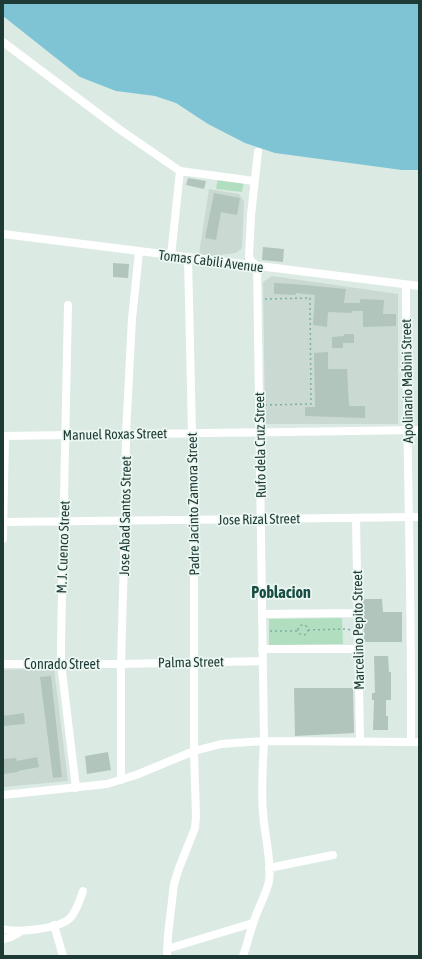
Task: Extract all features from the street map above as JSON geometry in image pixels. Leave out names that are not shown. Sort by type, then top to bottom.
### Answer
[{"type":"street","points":[[3,42],[119,129],[180,171],[254,181]]},
{"type":"street","name":"Rufo dela Cruz Street","points":[[243,956],[250,938],[253,923],[266,890],[269,868],[262,797],[264,742],[257,266],[249,257],[251,215],[258,152]]},
{"type":"street","points":[[171,256],[180,171]]},
{"type":"street","name":"Tomas Cabili Avenue","points":[[3,234],[419,286]]},
{"type":"street","name":"Jose Abad Santos Street","points":[[121,780],[121,664],[126,434],[132,319],[139,252]]},
{"type":"street","name":"Padre Jacinto Zamora Street","points":[[167,953],[174,884],[195,828],[196,795],[194,751],[193,434],[188,258]]},
{"type":"street","name":"Apolinario Mabini Street","points":[[406,285],[407,430],[415,658],[415,742]]},
{"type":"street","name":"M. J. Cuenco Street","points":[[68,305],[61,663],[76,788]]},
{"type":"street","name":"Manuel Roxas Street","points":[[4,436],[419,430]]},
{"type":"street","points":[[3,539],[4,436]]},
{"type":"street","name":"Jose Rizal Street","points":[[4,522],[125,522],[419,517]]},
{"type":"street","name":"Marcelino Pepito Street","points":[[356,518],[360,742]]},
{"type":"street","points":[[262,614],[358,613]]},
{"type":"street","points":[[262,650],[358,649]]},
{"type":"street","name":"Palma Street","points":[[121,664],[262,660]]},
{"type":"street","name":"Conrado Street","points":[[3,664],[121,664]]},
{"type":"street","points":[[3,795],[107,784],[121,780],[194,751],[221,744],[264,742],[415,742]]},
{"type":"street","points":[[269,868],[333,855]]},
{"type":"street","points":[[3,929],[21,931],[54,926],[66,922],[76,909],[83,891]]},
{"type":"street","points":[[167,953],[253,923]]},
{"type":"street","points":[[54,926],[63,956]]},
{"type":"street","points":[[3,939],[11,937],[21,931]]},
{"type":"path","points":[[257,300],[310,298],[311,404],[259,406]]},
{"type":"path","points":[[262,631],[298,630],[303,626],[308,630],[358,630]]},
{"type":"path","points":[[298,630],[300,634],[303,635],[307,634],[308,630]]},
{"type":"shaded area","points":[[209,189],[239,194],[244,201],[242,248],[236,253],[212,256],[199,254]]},
{"type":"shaded area","points":[[272,276],[398,294],[398,424],[265,424],[263,282]]},
{"type":"shaded area","points":[[54,668],[68,781],[3,787],[3,670]]},
{"type":"green space","points":[[218,177],[244,181],[242,192],[216,189]]},
{"type":"green space","points":[[342,618],[343,644],[269,645],[269,619]]},
{"type":"water","points":[[3,3],[419,3],[419,170],[402,170],[275,153],[245,143],[208,124],[176,103],[155,96],[116,91],[80,77],[3,16]]},
{"type":"building","points":[[188,178],[206,181],[204,189],[186,185]]},
{"type":"building","points":[[214,193],[240,198],[237,215],[221,212],[216,240],[205,238]]},
{"type":"building","points":[[263,247],[284,249],[283,262],[262,260]]},
{"type":"building","points":[[113,263],[129,264],[128,278],[113,277]]},
{"type":"building","points":[[274,283],[346,289],[344,303],[360,303],[360,299],[384,300],[383,314],[396,314],[396,326],[363,327],[363,311],[352,311],[352,313],[328,312],[327,327],[313,325],[315,295],[296,293],[296,295],[274,294]]},
{"type":"building","points":[[344,334],[354,334],[354,343],[343,343],[343,348],[332,348],[332,337],[344,336]]},
{"type":"building","points":[[328,352],[328,369],[347,369],[349,406],[365,406],[365,418],[305,416],[305,407],[315,407],[314,353]]},
{"type":"building","points":[[363,599],[382,599],[383,612],[402,612],[402,642],[364,642]]},
{"type":"building","points":[[374,656],[388,656],[389,672],[391,672],[391,700],[386,700],[388,730],[373,730],[374,700],[372,700],[372,693],[375,693]]},
{"type":"building","points":[[51,676],[62,777],[53,778],[40,677]]},
{"type":"building","points":[[294,688],[353,688],[354,733],[295,736]]},
{"type":"building","points":[[24,713],[25,724],[3,726],[3,716]]},
{"type":"building","points":[[108,752],[111,770],[87,774],[85,756]]},
{"type":"building","points":[[37,757],[39,767],[3,774],[3,759],[16,758],[17,761]]},
{"type":"district","name":"Poblacion","points":[[281,592]]}]
